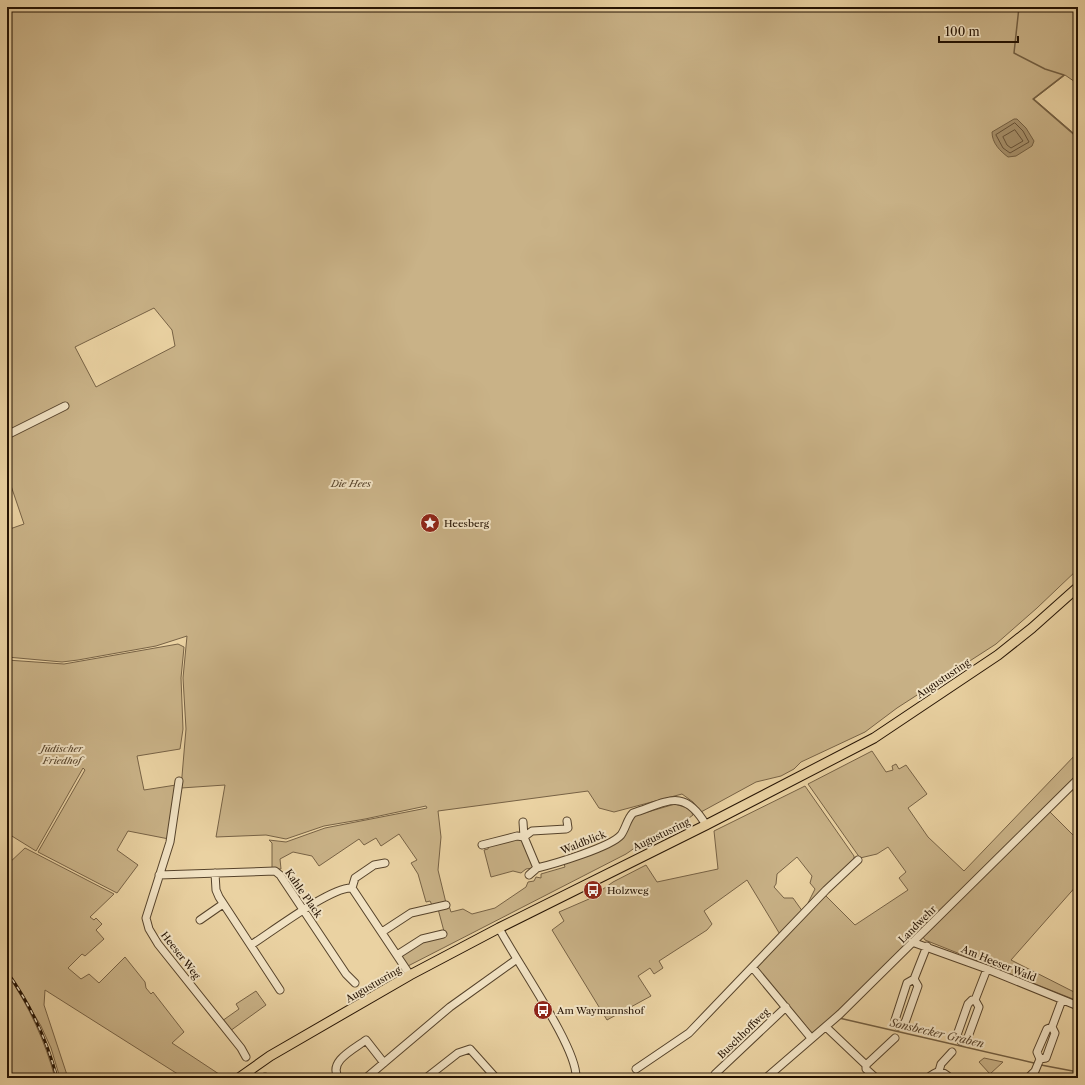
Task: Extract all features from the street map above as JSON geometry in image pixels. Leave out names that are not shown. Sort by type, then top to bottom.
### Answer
[{"type":"main road","name":"Augustusring","points":[[239,1078],[270,1056],[410,975],[499,928],[706,825],[874,738],[998,655],[1032,628],[1078,587]]},
{"type":"street","points":[[7,435],[65,406]]},
{"type":"street","name":"Landwehr","points":[[766,1078],[811,1038],[826,1027],[1078,779]]},
{"type":"street","name":"Heeser Weg","points":[[179,781],[170,842],[146,918],[149,930],[158,944],[241,1048],[246,1057]]},
{"type":"street","name":"Waldblick","points":[[529,875],[537,868],[575,857],[611,842],[620,836],[629,817],[633,813],[675,800],[686,802],[693,806],[706,825]]},
{"type":"street","name":"Waldblick","points":[[482,845],[517,836],[524,837],[532,831],[566,829],[568,828],[567,821]]},
{"type":"street","points":[[523,822],[524,837],[537,868]]},
{"type":"street","points":[[636,1069],[689,1033],[753,968],[826,890],[858,860]]},
{"type":"street","points":[[352,888],[355,878],[374,864],[385,863]]},
{"type":"street","name":"Kahle Plack","points":[[159,875],[275,871],[280,875],[303,908],[346,974],[355,982]]},
{"type":"street","points":[[216,873],[216,890],[223,904],[280,990]]},
{"type":"street","points":[[251,945],[303,908],[343,890],[352,888]]},
{"type":"street","points":[[352,888],[410,975]]},
{"type":"street","points":[[200,920],[223,904]]},
{"type":"street","points":[[382,932],[411,913],[446,905]]},
{"type":"street","points":[[499,928],[569,1050],[574,1062],[576,1078]]},
{"type":"street","points":[[397,955],[422,939],[443,934]]},
{"type":"street","name":"Am Heeser Wald","points":[[912,942],[927,946],[987,969],[1078,1006]]},
{"type":"street","points":[[914,979],[918,986],[905,1023],[898,1026],[895,1020],[907,983],[914,979],[927,946]]},
{"type":"street","points":[[366,1078],[450,1007],[517,959]]},
{"type":"street","points":[[753,968],[811,1038]]},
{"type":"street","points":[[975,1000],[979,1007],[967,1039],[961,1041],[958,1035],[968,1004],[975,1000],[987,969]]},
{"type":"street","points":[[1040,1059],[1046,1058],[1049,1053],[1055,1034],[1052,1027],[1062,1000]]},
{"type":"street","name":"Buschhoffweg","points":[[715,1074],[786,1006]]},
{"type":"street","points":[[826,1027],[866,1065],[866,1069],[876,1078]]},
{"type":"street","points":[[1028,1078],[1035,1071],[1040,1059],[1038,1052],[1046,1029],[1052,1027]]},
{"type":"street","points":[[866,1065],[895,1038]]},
{"type":"street","points":[[339,1078],[335,1072],[335,1067],[338,1061],[366,1040],[384,1063]]},
{"type":"street","points":[[426,1078],[458,1053],[470,1049],[496,1078]]},
{"type":"street","points":[[939,1071],[941,1064],[952,1052]]},
{"type":"street","points":[[928,1078],[939,1071],[950,1078]]},
{"type":"green space","name":"Die Hees","points":[[7,7],[1078,7],[1078,84],[1065,75],[1034,99],[1078,137],[1078,569],[996,644],[897,708],[865,732],[801,762],[794,769],[781,776],[756,782],[701,812],[693,802],[682,794],[614,812],[599,808],[588,791],[438,811],[441,837],[438,870],[446,903],[432,905],[430,901],[426,902],[418,874],[411,863],[417,860],[399,834],[381,846],[376,838],[364,845],[359,839],[319,866],[312,856],[293,852],[280,859],[281,869],[272,869],[272,843],[269,840],[286,842],[325,828],[427,808],[426,806],[324,826],[286,839],[266,835],[216,837],[225,785],[181,788],[186,729],[183,678],[187,636],[156,646],[62,662],[7,657],[7,530],[24,524],[7,474]],"holes":[[[154,308],[172,330],[175,346],[96,387],[75,347]]]},
{"type":"green space","name":"Jüdischer Friedhof","points":[[178,644],[184,647],[181,678],[183,729],[180,749],[137,756],[144,790],[176,785],[169,839],[128,831],[117,850],[138,865],[117,893],[38,852],[85,770],[83,768],[36,851],[7,833],[7,660],[64,664]]},
{"type":"green space","points":[[872,751],[886,772],[893,770],[892,766],[896,764],[899,769],[906,765],[927,794],[908,808],[928,837],[964,871],[1078,752],[1078,778],[815,1033],[811,1032],[756,967],[824,894],[855,925],[908,890],[899,878],[906,872],[888,847],[877,854],[860,858],[808,784]]},
{"type":"green space","points":[[805,786],[854,856],[854,861],[812,902],[808,903],[815,889],[810,883],[812,876],[797,857],[777,874],[776,884],[774,887],[784,898],[793,898],[803,912],[781,936],[747,880],[704,911],[712,924],[707,930],[659,961],[663,968],[654,974],[650,968],[638,976],[651,996],[607,1020],[552,930],[564,921],[559,912],[589,899],[613,882],[646,865],[657,882],[718,869],[714,831]]},
{"type":"green space","points":[[675,804],[690,809],[693,815],[676,826],[653,835],[626,854],[408,966],[402,959],[402,955],[419,942],[445,935],[438,909],[449,906],[451,912],[463,909],[472,914],[495,908],[526,887],[528,882],[534,881],[536,877],[541,878],[541,874],[565,867],[564,864],[624,836],[634,816]]},
{"type":"green space","points":[[1049,811],[1078,840],[1078,884],[1011,960],[1078,994],[1078,1001],[925,940],[923,937]]},
{"type":"green space","points":[[517,838],[522,839],[533,868],[526,869],[521,873],[513,871],[491,877],[484,850],[488,849],[489,846]]},
{"type":"green space","points":[[25,848],[114,894],[90,917],[94,920],[96,918],[102,924],[96,930],[104,939],[85,956],[82,954],[68,968],[81,979],[89,974],[99,983],[125,957],[145,982],[146,988],[151,994],[153,992],[184,1032],[172,1043],[225,1078],[184,1078],[45,990],[44,1005],[68,1078],[60,1078],[51,1048],[41,1026],[7,969],[7,865]]},
{"type":"green space","points":[[7,974],[36,1024],[55,1078],[7,1078]]},
{"type":"green space","points":[[256,991],[266,1005],[230,1031],[222,1021],[239,1009],[236,1004]]},
{"type":"green space","points":[[984,1058],[1003,1062],[990,1074],[979,1062]]},
{"type":"water","points":[[1014,119],[1017,119],[1026,128],[1034,141],[1032,146],[1016,156],[1008,157],[993,140],[992,132]]},
{"type":"waterway","points":[[1019,7],[1014,53],[1045,69],[1064,75],[1033,99],[1078,138]]},
{"type":"waterway","name":"Sonsbecker Graben","points":[[839,1018],[1034,1063]]},
{"type":"waterway","name":"Sonsbecker Graben","points":[[1041,1065],[1078,1072]]},
{"type":"railway","points":[[7,972],[37,1023],[57,1078]]},
{"type":"place","name":"Heesberg","points":[[430,523]]},
{"type":"place","name":"Holzweg","points":[[593,890]]},
{"type":"place","name":"Am Waymannshof","points":[[543,1010]]}]
